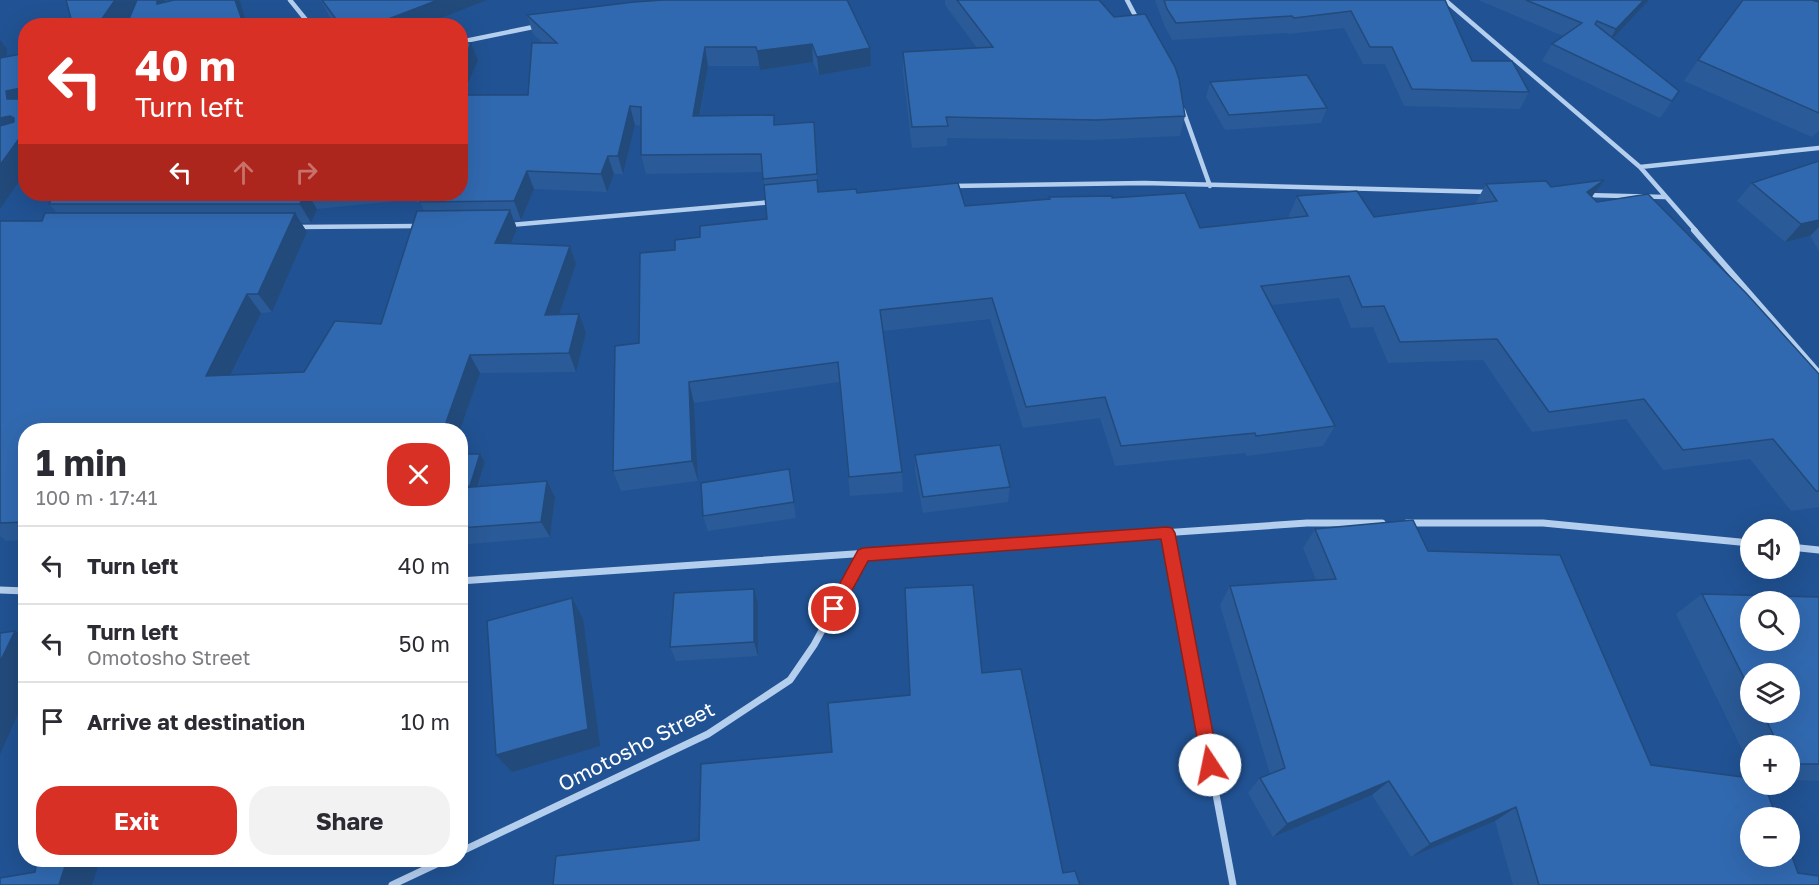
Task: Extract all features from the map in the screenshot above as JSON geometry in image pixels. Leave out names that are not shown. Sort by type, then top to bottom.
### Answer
[{"type":"street","points":[[290,0],[305,18]]},
{"type":"street","points":[[1127,0],[1143,29]]},
{"type":"street","points":[[1445,0],[1640,167],[1819,373]]},
{"type":"street","points":[[468,40],[540,25]]},
{"type":"street","points":[[1182,108],[1210,186]]},
{"type":"street","points":[[1640,167],[1819,148]]},
{"type":"street","points":[[941,187],[1144,183],[1498,193]]},
{"type":"street","points":[[1581,195],[1665,197]]},
{"type":"street","points":[[501,225],[774,201]]},
{"type":"street","points":[[290,228],[431,226]]},
{"type":"street","points":[[468,580],[1307,523],[1390,523]]},
{"type":"street","points":[[1401,523],[1543,523],[1740,542]]},
{"type":"street","points":[[1167,533],[1233,885]]},
{"type":"street","points":[[1800,548],[1819,550]]},
{"type":"street","name":"Omotosho Street","points":[[468,848],[708,734],[790,680],[814,645],[863,555]]},
{"type":"street","points":[[0,590],[18,591]]},
{"type":"street","points":[[392,885],[430,867]]},
{"type":"building","points":[[66,0],[115,0],[103,18],[71,18]]},
{"type":"building","points":[[137,0],[157,0],[157,4],[174,0],[235,0],[241,18],[129,18]]},
{"type":"building","points":[[322,0],[438,0],[391,18],[335,18]]},
{"type":"building","points":[[847,0],[870,48],[817,57],[812,44],[757,51],[756,47],[705,47],[693,116],[774,115],[774,125],[814,122],[817,174],[763,179],[761,154],[641,155],[641,107],[630,106],[618,156],[608,156],[601,174],[527,171],[514,201],[420,202],[468,201],[468,95],[528,95],[532,43],[557,43],[527,15],[634,2]]},
{"type":"building","points":[[957,0],[1099,0],[1114,17],[1145,14],[1175,67],[1185,116],[1096,120],[946,117],[948,126],[912,127],[903,52],[993,47]]},
{"type":"building","points":[[1164,0],[1445,0],[1472,61],[1512,61],[1529,92],[1412,89],[1392,47],[1370,47],[1351,11],[1294,18],[1292,16],[1176,23]]},
{"type":"building","points":[[1526,0],[1644,0],[1616,29],[1597,21],[1595,24],[1679,91],[1672,101],[1552,44],[1582,23]]},
{"type":"building","points":[[1743,0],[1812,0],[1819,2],[1819,113],[1698,60]]},
{"type":"building","points":[[18,55],[18,89],[6,91],[7,99],[18,99],[18,140],[0,165],[0,126],[14,122],[14,118],[10,116],[0,118],[0,58]]},
{"type":"building","points":[[1307,75],[1327,108],[1229,115],[1210,82]]},
{"type":"building","points":[[1819,161],[1819,220],[1801,224],[1752,183]]},
{"type":"building","points":[[817,180],[818,192],[856,189],[857,193],[958,183],[965,206],[1050,199],[1049,197],[1112,196],[1112,198],[1185,193],[1200,228],[1308,216],[1297,196],[1357,191],[1374,217],[1497,201],[1486,184],[1546,181],[1551,187],[1604,180],[1587,192],[1597,202],[1648,194],[1746,293],[1819,374],[1819,491],[1816,491],[1773,439],[1683,450],[1644,399],[1549,412],[1497,339],[1400,342],[1384,306],[1362,307],[1349,276],[1261,286],[1335,426],[1256,436],[1255,433],[1121,446],[1105,397],[1026,407],[992,298],[880,310],[902,472],[849,477],[838,362],[689,382],[692,461],[613,471],[615,346],[639,343],[640,253],[675,250],[675,240],[700,237],[700,226],[767,219],[764,185]]},
{"type":"building","points":[[50,201],[301,201],[300,204],[49,204]]},
{"type":"building","points":[[510,210],[495,243],[570,246],[545,315],[579,314],[569,353],[470,355],[446,423],[18,423],[18,522],[0,523],[0,221],[42,221],[45,213],[295,213],[258,294],[247,294],[206,376],[304,372],[335,321],[381,324],[417,211]]},
{"type":"building","points":[[1000,445],[1010,487],[923,497],[915,455]]},
{"type":"building","points":[[468,454],[480,454],[470,486],[468,486]]},
{"type":"building","points":[[789,469],[794,502],[703,516],[701,483]]},
{"type":"building","points":[[547,481],[541,522],[468,527],[468,487]]},
{"type":"building","points":[[1413,520],[1428,551],[1560,555],[1651,765],[1740,777],[1740,795],[1768,795],[1773,807],[1740,807],[1740,867],[1796,867],[1798,873],[1819,876],[1819,885],[1539,885],[1516,807],[1430,844],[1389,781],[1287,824],[1260,778],[1285,768],[1230,586],[1336,579],[1315,529]]},
{"type":"building","points":[[973,585],[982,673],[1021,669],[1063,873],[1075,871],[1080,885],[553,885],[556,856],[699,840],[701,764],[832,752],[828,703],[910,695],[905,588]]},
{"type":"building","points":[[754,589],[754,642],[670,647],[674,593]]},
{"type":"building","points":[[1702,594],[1740,595],[1740,651],[1800,651],[1800,597],[1819,597],[1819,764],[1800,764],[1800,735],[1774,735],[1768,723],[1800,723],[1800,663],[1740,663],[1740,670]]},
{"type":"building","points":[[572,598],[588,729],[496,755],[487,621]]},
{"type":"building","points":[[15,631],[0,662],[0,633]]},
{"type":"building","points":[[36,867],[65,867],[59,885],[0,885],[0,878],[35,872]]},
{"type":"route","points":[[834,609],[863,555],[1167,533],[1210,765]]}]
